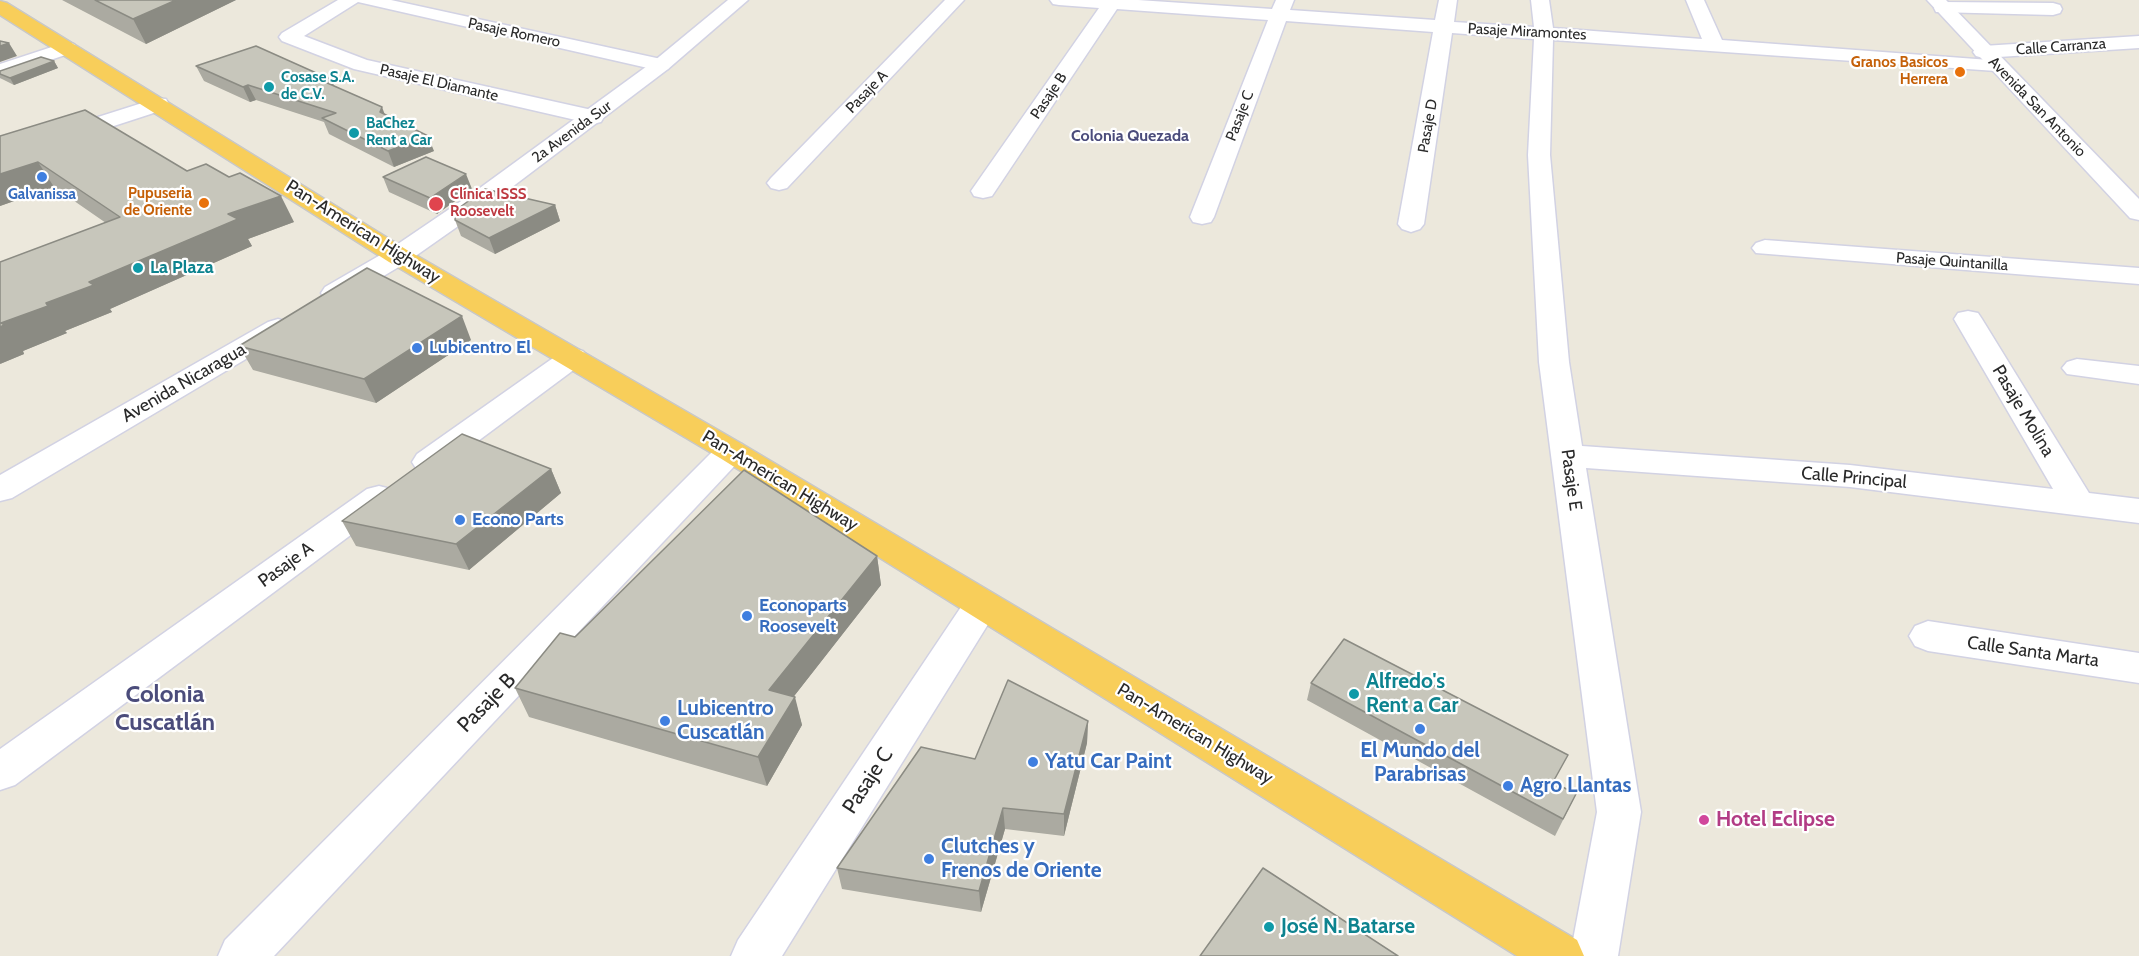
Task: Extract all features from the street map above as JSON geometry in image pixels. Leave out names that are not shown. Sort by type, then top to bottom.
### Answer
[{"type":"highway","name":"Pan-American Highway","points":[[0,7],[398,256],[731,451],[1560,956]]},
{"type":"street","name":"Pasaje El Diamante","points":[[351,0],[289,37],[361,65],[593,117]]},
{"type":"street","name":"Pasaje Romero","points":[[366,0],[661,65]]},
{"type":"street","name":"2a Avenida Sur","points":[[398,256],[593,117],[661,65],[739,0]]},
{"type":"street","name":"Pasaje A","points":[[779,183],[955,0]]},
{"type":"street","name":"Pasaje Miramontes","points":[[1059,0],[1282,8],[1444,27],[1990,58]]},
{"type":"street","name":"Pasaje D","points":[[1411,224],[1448,0]]},
{"type":"street","name":"Pasaje E","points":[[1540,0],[1544,33],[1539,155],[1554,362],[1619,812],[1594,956]]},
{"type":"street","points":[[1695,0],[1714,44]]},
{"type":"street","name":"Pasaje B","points":[[983,191],[1113,2]]},
{"type":"street","points":[[1940,4],[2053,9]]},
{"type":"street","name":"Avenida San Antonio","points":[[1940,4],[2139,213]]},
{"type":"street","name":"Pasaje C","points":[[1202,217],[1282,8]]},
{"type":"street","name":"Calle Carranza","points":[[1990,58],[2139,42]]},
{"type":"street","points":[[0,71],[67,48]]},
{"type":"street","points":[[0,156],[158,104]]},
{"type":"street","name":"Pasaje Quintanilla","points":[[1765,248],[2139,276]]},
{"type":"street","name":"Avenida Nicaragua","points":[[0,490],[398,256]]},
{"type":"street","name":"Pasaje Molina","points":[[1968,319],[2078,503]]},
{"type":"street","name":"Pasaje A","points":[[0,772],[573,357]]},
{"type":"street","points":[[2078,368],[2139,375]]},
{"type":"street","name":"Pasaje B","points":[[242,956],[731,451]]},
{"type":"street","name":"Calle Principal","points":[[1567,456],[1850,476],[2139,511]]},
{"type":"street","name":"Pasaje C","points":[[755,956],[982,605]]},
{"type":"street","name":"Calle Santa Marta","points":[[1928,636],[2139,668]]},
{"type":"building","points":[[95,0],[176,0],[133,19]]},
{"type":"building","points":[[256,46],[332,80],[325,82],[382,107],[380,112],[428,136],[388,151],[322,118],[336,113],[248,85],[243,87],[196,66]]},
{"type":"building","points":[[41,57],[54,61],[10,78],[0,74],[0,71]]},
{"type":"building","points":[[85,110],[187,171],[206,164],[229,177],[240,173],[281,196],[228,214],[238,219],[89,282],[94,285],[46,303],[48,306],[1,323],[4,325],[0,327],[0,262],[120,217],[38,162],[0,174],[0,136]]},
{"type":"building","points":[[426,157],[466,174],[430,198],[383,177]]},
{"type":"building","points":[[485,189],[555,205],[489,238],[455,220],[456,210]]},
{"type":"building","points":[[367,268],[462,316],[364,379],[239,346]]},
{"type":"building","points":[[462,434],[551,469],[456,544],[342,521]]},
{"type":"building","points":[[744,470],[877,556],[769,690],[795,697],[758,757],[515,688],[560,633],[575,637]]},
{"type":"building","points":[[1344,639],[1568,755],[1553,782],[1576,794],[1563,819],[1311,683]]},
{"type":"building","points":[[1008,680],[1088,721],[1064,814],[1003,808],[979,891],[837,868],[921,747],[975,759]]},
{"type":"building","points":[[1263,868],[1398,956],[1200,956]]},
{"type":"place","name":"Granos Basicos Herrera","points":[[1960,72]]},
{"type":"place","name":"Cosase S.A. de C.V.","points":[[269,87]]},
{"type":"place","name":"BaChez Rent a Car","points":[[354,133]]},
{"type":"place","name":"Galvanissa","points":[[42,177]]},
{"type":"place","name":"Pupuseria de Oriente","points":[[204,203]]},
{"type":"place","name":"Clínica ISSS Roosevelt","points":[[436,204]]},
{"type":"place","name":"La Plaza","points":[[138,268]]},
{"type":"place","name":"Lubicentro El","points":[[417,348]]},
{"type":"place","name":"Econo Parts","points":[[460,520]]},
{"type":"place","name":"Econoparts Roosevelt","points":[[747,616]]},
{"type":"place","name":"Alfredo's Rent a Car","points":[[1354,694]]},
{"type":"place","name":"Lubicentro Cuscatlán","points":[[665,721]]},
{"type":"place","name":"El Mundo del Parabrisas","points":[[1420,729]]},
{"type":"place","name":"Yatu Car Paint","points":[[1033,762]]},
{"type":"place","name":"Agro Llantas","points":[[1508,786]]},
{"type":"place","name":"Hotel Eclipse","points":[[1704,820]]},
{"type":"place","name":"Clutches y Frenos de Oriente","points":[[929,859]]},
{"type":"place","name":"José N. Batarse","points":[[1269,927]]},
{"type":"district","name":"Colonia Quezada","points":[[1130,136]]},
{"type":"district","name":"Colonia Cuscatlán","points":[[165,709]]}]
